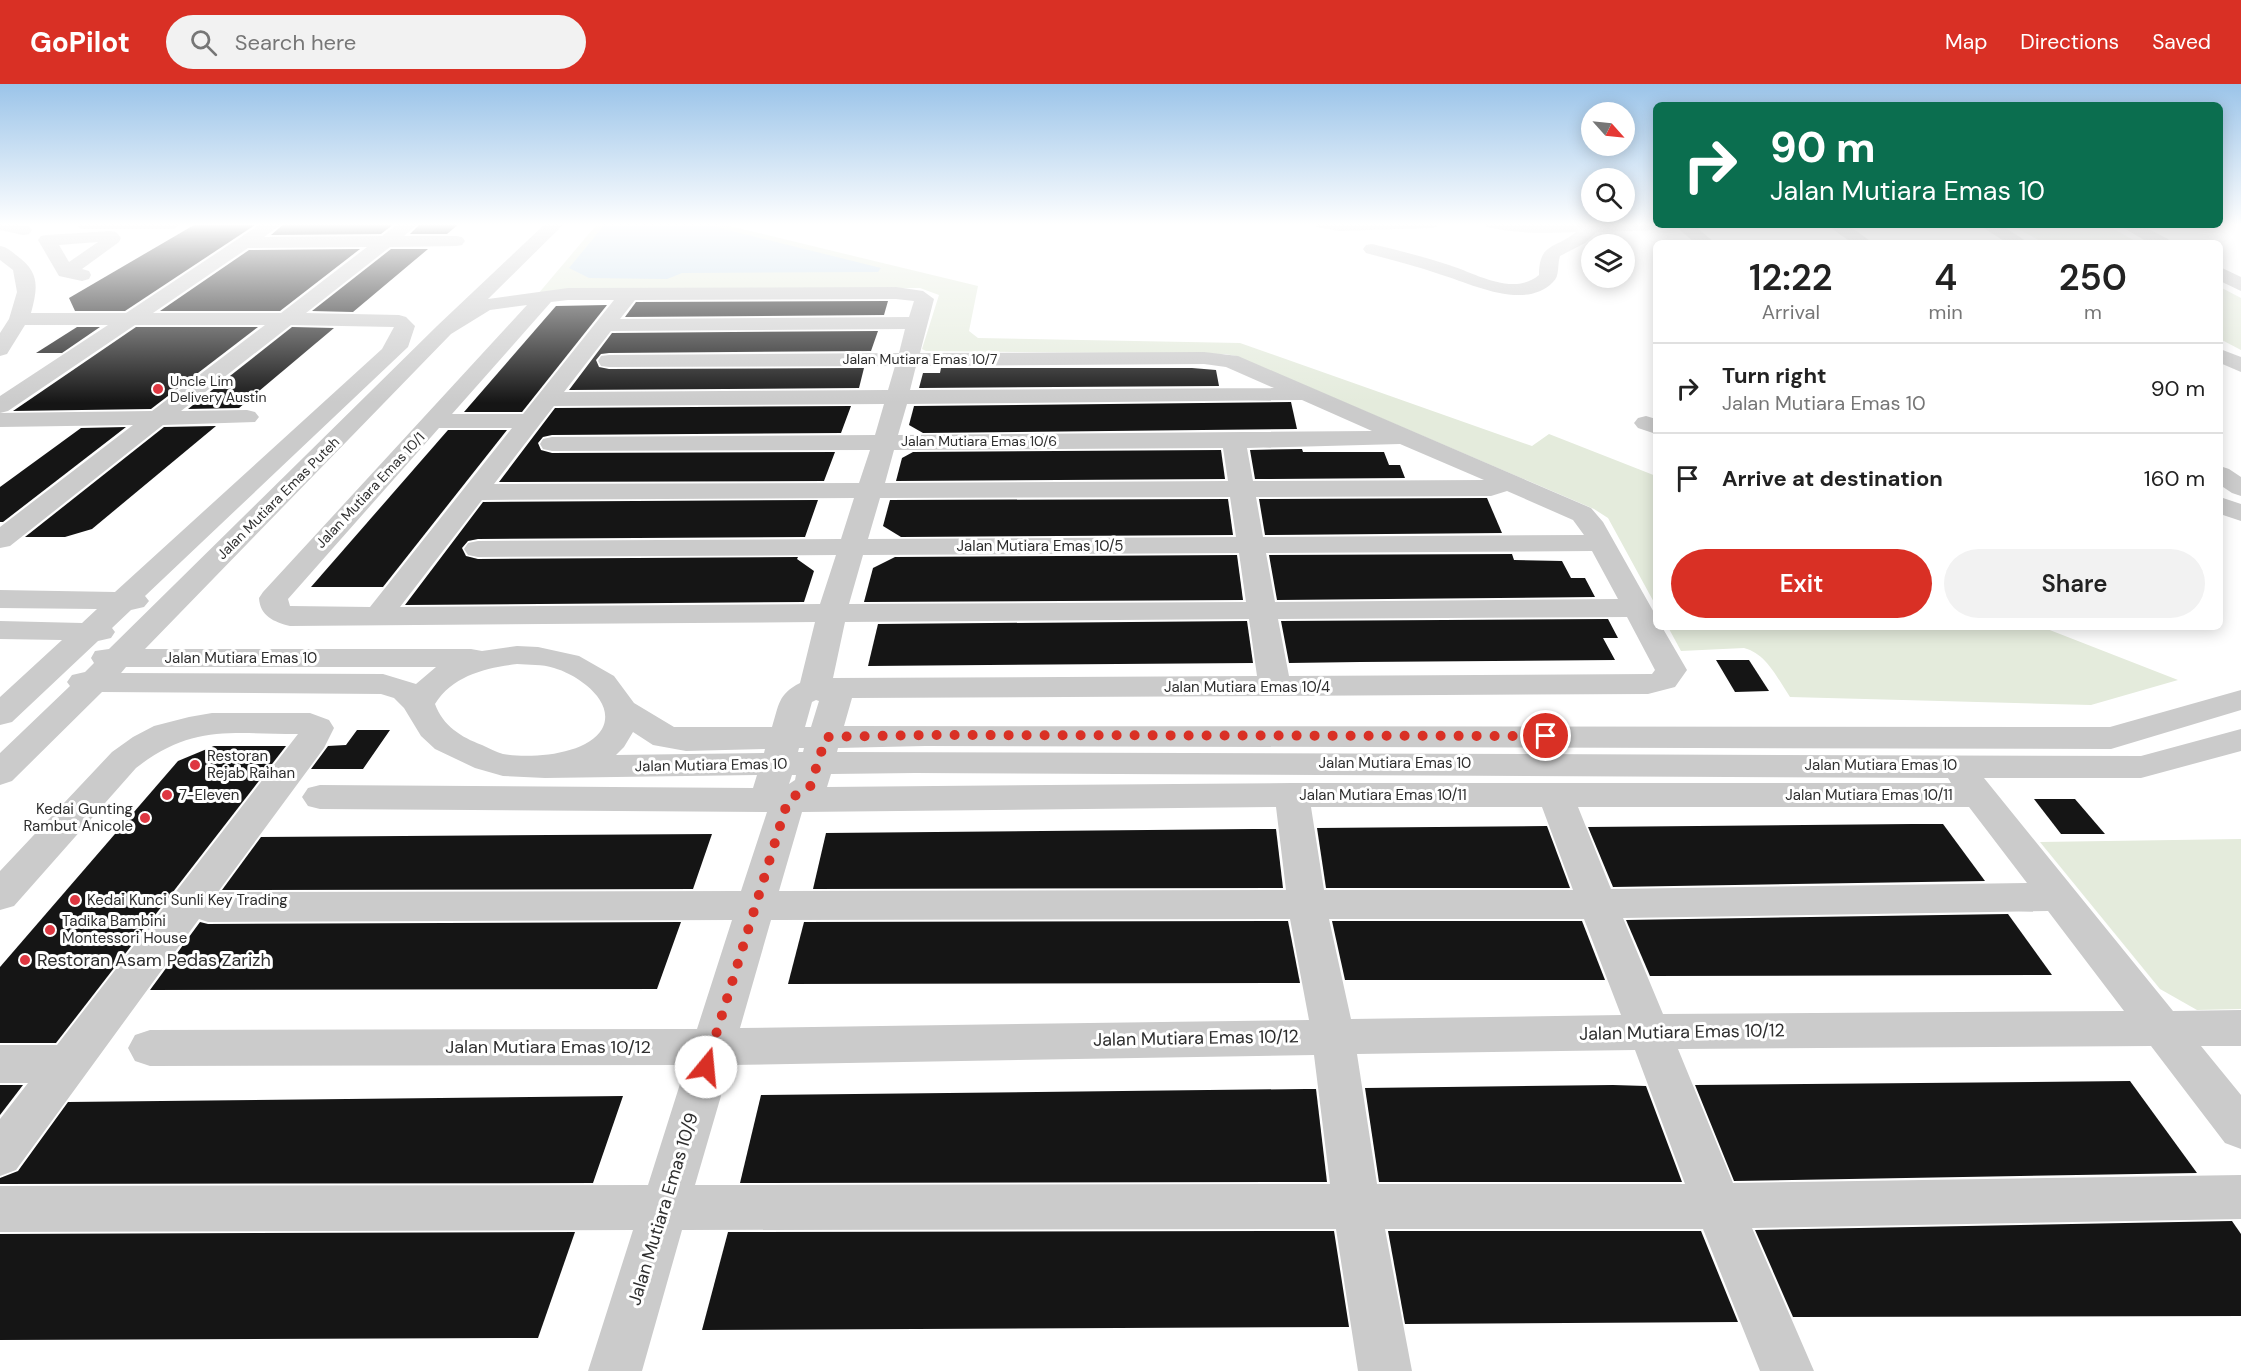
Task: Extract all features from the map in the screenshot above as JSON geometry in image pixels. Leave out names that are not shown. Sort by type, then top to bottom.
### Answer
[{"type":"street","points":[[0,350],[19,319],[27,292],[26,283]]},
{"type":"street","points":[[0,406],[183,283]]},
{"type":"street","points":[[0,540],[331,283]]},
{"type":"street","name":"Jalan Mutiara Emas Puteh","points":[[0,773],[174,603],[434,326],[485,283]]},
{"type":"street","points":[[1480,283],[1520,287],[1539,283]]},
{"type":"street","points":[[434,326],[485,305],[568,294],[896,292],[916,295],[924,299],[898,397],[832,612],[815,688],[798,697],[780,751],[770,789],[788,800],[810,787],[836,697],[815,688]]},
{"type":"street","points":[[378,616],[629,294]]},
{"type":"street","name":"Jalan Mutiara Emas 10/1","points":[[378,616],[290,617],[278,611],[273,605],[273,598],[546,296]]},
{"type":"street","points":[[19,319],[362,319],[404,323],[403,333],[389,354]]},
{"type":"street","points":[[605,325],[919,323]]},
{"type":"street","name":"Jalan Mutiara Emas Puteh","points":[[0,715],[389,354],[434,326]]},
{"type":"street","points":[[2223,357],[2241,366]]},
{"type":"street","points":[[1114,358],[1114,441]]},
{"type":"street","name":"Jalan Mutiara Emas 10/7","points":[[609,361],[1114,358],[1204,358],[1230,361],[1577,511],[1587,518],[1671,670]]},
{"type":"street","points":[[548,399],[1307,395]]},
{"type":"street","points":[[0,420],[247,417]]},
{"type":"street","points":[[434,421],[529,421]]},
{"type":"street","name":"Jalan Mutiara Emas 10/6","points":[[552,444],[1406,438]]},
{"type":"street","points":[[1234,441],[1275,687]]},
{"type":"street","points":[[2223,476],[2241,488]]},
{"type":"street","points":[[476,492],[1491,488],[1508,482]]},
{"type":"street","points":[[2223,504],[2241,505]]},
{"type":"street","points":[[2223,505],[2241,513]]},
{"type":"street","name":"Jalan Mutiara Emas 10/5","points":[[478,549],[1602,543]]},
{"type":"street","points":[[57,600],[122,581],[176,552]]},
{"type":"street","points":[[0,599],[174,603],[158,641],[170,658]]},
{"type":"street","points":[[378,616],[1637,608]]},
{"type":"street","points":[[14,630],[144,633]]},
{"type":"street","points":[[14,630],[57,643],[62,657]]},
{"type":"street","points":[[517,655],[561,659],[599,679],[612,693],[621,709],[620,726],[605,746],[585,757],[545,766],[500,764],[463,751],[438,736],[422,716],[419,704],[426,690],[440,677],[460,667],[492,658],[517,655]]},
{"type":"street","name":"Jalan Mutiara Emas 10","points":[[62,657],[492,658]]},
{"type":"street","points":[[281,724],[336,658]]},
{"type":"street","points":[[383,684],[408,658]]},
{"type":"street","name":"Jalan Mutiara Emas 10/4","points":[[815,688],[1644,684],[1664,682],[1670,676],[1671,670]]},
{"type":"street","name":"Jalan Mutiara Emas 10","points":[[36,682],[383,684],[405,691],[419,704]]},
{"type":"street","points":[[32,742],[96,700],[145,682]]},
{"type":"street","points":[[199,724],[236,683]]},
{"type":"street","name":"Jalan Mutiara Emas 10","points":[[822,750],[925,735],[2111,738],[2241,700]]},
{"type":"street","name":"Jalan Mutiara Emas 10","points":[[621,709],[665,736],[780,751]]},
{"type":"street","points":[[0,896],[124,760],[139,747],[158,736],[199,724],[310,723],[317,728],[312,740],[0,1155]]},
{"type":"street","points":[[1880,736],[1925,795]]},
{"type":"street","points":[[1933,736],[2241,1129]]},
{"type":"street","name":"Jalan Mutiara Emas 10","points":[[545,766],[822,750],[1902,765],[1967,780],[2141,767],[2241,740]]},
{"type":"street","name":"Jalan Mutiara Emas 10/11","points":[[320,797],[788,800],[1292,795],[1925,795],[1967,780]]},
{"type":"street","points":[[1292,795],[1307,904],[1332,1036],[1357,1207],[1386,1371]]},
{"type":"street","points":[[1555,795],[1718,1206],[1787,1371]]},
{"type":"street","name":"Jalan Mutiara Emas 10/9","points":[[615,1371],[754,905],[788,800]]},
{"type":"street","points":[[208,907],[1597,904],[2059,897]]},
{"type":"street","name":"Jalan Mutiara Emas 10/12","points":[[150,1048],[712,1047],[1649,1032],[2241,1028]]},
{"type":"street","points":[[0,1064],[67,1064]]},
{"type":"street","points":[[0,1209],[1718,1206],[2241,1197]]},
{"type":"green space","points":[[547,283],[966,283],[978,286],[969,331],[978,338],[1240,343],[1532,446],[1549,434],[1653,475],[1653,600],[1608,518],[1594,509],[1236,356],[1225,354],[926,351],[922,349],[939,295],[920,288],[575,289],[538,294]]},
{"type":"green space","points":[[2223,289],[2241,298],[2241,350],[2223,341]]},
{"type":"green space","points":[[1670,630],[2050,630],[2178,680],[2091,705],[1790,697],[1771,668],[1752,651],[1744,648],[1681,651]]},
{"type":"green space","points":[[2241,839],[2241,1009],[2197,1010],[2160,989],[2040,842]]},
{"type":"building","points":[[95,283],[167,283],[125,311],[75,311],[69,298]]},
{"type":"building","points":[[201,283],[316,283],[280,311],[160,311]]},
{"type":"building","points":[[348,283],[387,283],[353,312],[312,311]]},
{"type":"building","points":[[888,301],[884,315],[625,317],[636,302]]},
{"type":"building","points":[[607,305],[522,412],[464,412],[556,306]]},
{"type":"building","points":[[77,327],[100,327],[62,353],[36,353]]},
{"type":"building","points":[[136,327],[258,327],[151,409],[13,411]]},
{"type":"building","points":[[292,327],[334,328],[239,408],[188,409]]},
{"type":"building","points":[[878,331],[871,351],[609,353],[601,354],[596,360],[599,367],[609,369],[864,368],[859,388],[569,390],[612,333]]},
{"type":"building","points":[[941,368],[1192,368],[1216,370],[1219,386],[919,388],[923,373],[940,373]]},
{"type":"building","points":[[1291,402],[1297,429],[923,433],[909,425],[914,406]]},
{"type":"building","points":[[851,406],[841,433],[552,435],[543,437],[538,443],[541,450],[552,453],[835,452],[824,481],[499,482],[555,408]]},
{"type":"building","points":[[216,426],[92,529],[65,537],[25,537],[164,427]]},
{"type":"building","points":[[126,427],[3,522],[0,522],[0,487],[81,428]]},
{"type":"building","points":[[448,430],[507,430],[383,587],[311,587]]},
{"type":"building","points":[[1302,449],[1303,452],[1384,452],[1389,465],[1400,465],[1405,478],[1255,479],[1250,450]]},
{"type":"building","points":[[1221,450],[1225,479],[896,481],[902,458],[913,452]]},
{"type":"building","points":[[1487,498],[1502,533],[1265,535],[1259,499]]},
{"type":"building","points":[[1228,499],[1233,535],[901,537],[883,526],[890,500]]},
{"type":"building","points":[[818,500],[805,537],[478,539],[468,541],[462,548],[466,556],[478,559],[798,557],[797,559],[814,571],[804,602],[405,605],[483,502]]},
{"type":"building","points":[[1512,554],[1514,560],[1562,561],[1571,578],[1585,578],[1595,597],[1277,600],[1269,555]]},
{"type":"building","points":[[1237,555],[1243,600],[864,602],[873,568],[895,557]]},
{"type":"building","points":[[1608,619],[1618,638],[1603,638],[1615,660],[1289,663],[1281,621]]},
{"type":"building","points":[[1247,621],[1253,663],[868,666],[878,624]]},
{"type":"building","points":[[1716,660],[1749,660],[1769,691],[1735,692]]},
{"type":"building","points":[[357,730],[390,730],[363,769],[311,769],[328,746],[346,745]]},
{"type":"building","points":[[214,746],[286,746],[56,1043],[0,1043],[0,967],[178,761]]},
{"type":"building","points":[[2034,799],[2075,799],[2105,834],[2061,834]]},
{"type":"building","points":[[1943,824],[1985,881],[1613,887],[1588,827]]},
{"type":"building","points":[[1547,826],[1570,888],[1326,888],[1317,828]]},
{"type":"building","points":[[1276,829],[1283,888],[813,889],[826,833]]},
{"type":"building","points":[[712,834],[693,889],[222,890],[261,837]]},
{"type":"building","points":[[2008,914],[2052,975],[1650,976],[1626,920]]},
{"type":"building","points":[[1288,921],[1300,983],[788,984],[804,922]]},
{"type":"building","points":[[1332,921],[1582,921],[1605,980],[1345,980]]},
{"type":"building","points":[[200,922],[208,924],[681,922],[657,989],[150,990]]},
{"type":"building","points":[[2130,1081],[2197,1173],[1734,1181],[1695,1085]]},
{"type":"building","points":[[0,1085],[23,1085],[0,1115]]},
{"type":"building","points":[[1646,1086],[1682,1182],[1379,1182],[1365,1088]]},
{"type":"building","points":[[1316,1089],[1327,1182],[740,1183],[761,1095]]},
{"type":"building","points":[[623,1096],[593,1183],[0,1184],[0,1178],[18,1171],[68,1102]]},
{"type":"building","points":[[2232,1221],[2241,1234],[2241,1316],[1793,1317],[1755,1230]]},
{"type":"building","points":[[1334,1231],[1349,1327],[702,1330],[728,1232]]},
{"type":"building","points":[[1388,1231],[1701,1231],[1738,1322],[1405,1324]]},
{"type":"building","points":[[575,1232],[538,1338],[0,1340],[0,1234]]},
{"type":"place","name":"Uncle Lim Delivery Austin","points":[[158,389]]},
{"type":"place","name":"Restoran Rejab Raihan","points":[[195,765]]},
{"type":"place","name":"7-Eleven","points":[[167,795]]},
{"type":"place","name":"Kedai Gunting Rambut Anicole","points":[[145,818]]},
{"type":"place","name":"Kedai Kunci Sunli Key Trading","points":[[75,900]]},
{"type":"place","name":"Tadika Bambini Montessori House","points":[[50,930]]},
{"type":"place","name":"Restoran Asam Pedas Zarizh","points":[[25,960]]},
{"type":"route","points":[[706,1067],[788,800],[810,787],[826,737],[925,735],[1546,736]]}]
